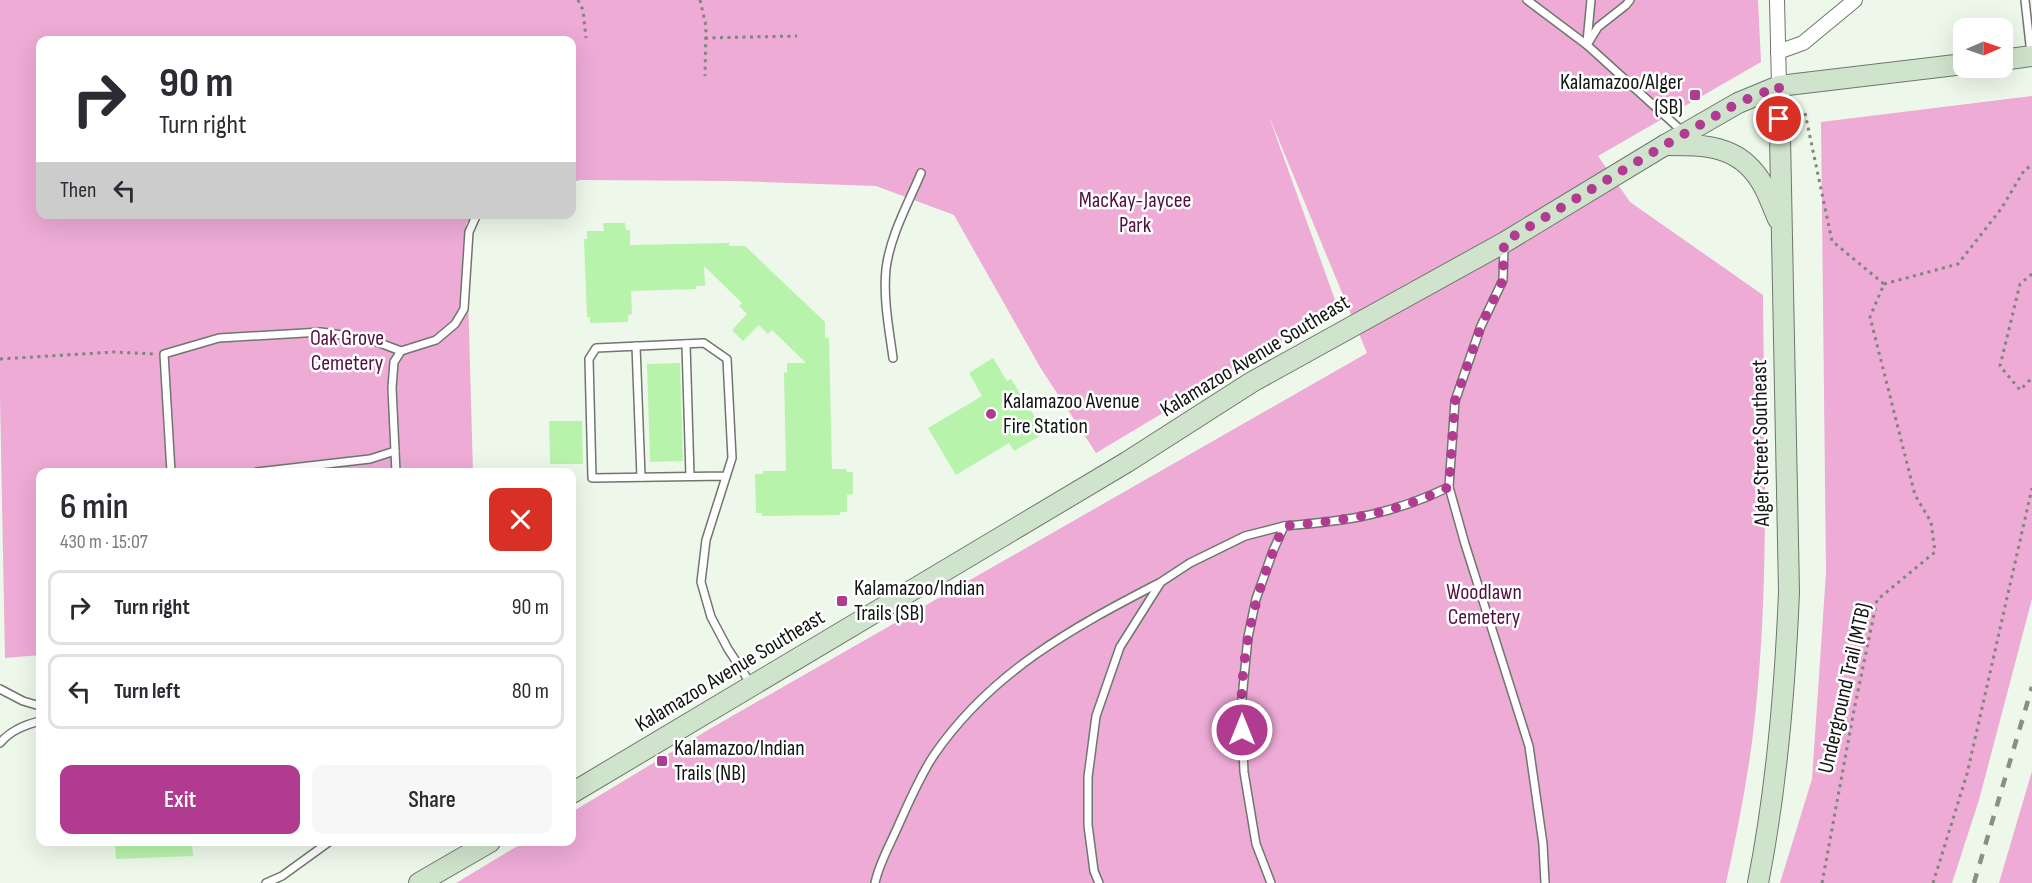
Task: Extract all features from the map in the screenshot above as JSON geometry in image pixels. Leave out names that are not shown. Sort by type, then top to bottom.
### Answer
[{"type":"main road","points":[[2013,58],[2031,56]]},
{"type":"main road","name":"Kalamazoo Avenue Southeast","points":[[576,791],[1127,462],[1252,382],[1504,242],[1738,103],[1779,86],[1953,65]]},
{"type":"main road","name":"Alger Street Southeast","points":[[1758,883],[1780,750],[1789,592],[1779,86]]},
{"type":"main road","points":[[1665,145],[1703,145],[1718,148],[1741,160],[1752,169],[1761,182],[1782,228]]},
{"type":"main road","points":[[419,883],[477,846]]},
{"type":"street","name":"Alger Street Southeast","points":[[1778,0],[1779,86]]},
{"type":"street","points":[[1778,52],[1803,43],[1855,0]]},
{"type":"lane","points":[[1527,0],[1587,45],[1685,133]]},
{"type":"lane","points":[[1587,45],[1591,0]]},
{"type":"lane","points":[[1587,45],[1598,27],[1630,0]]},
{"type":"lane","points":[[2025,0],[2031,56]]},
{"type":"lane","points":[[893,358],[887,318],[886,270],[895,235],[921,173]]},
{"type":"lane","points":[[171,468],[164,354],[219,338],[321,332],[369,339],[401,351],[436,340],[455,324],[464,309],[469,232],[475,219]]},
{"type":"lane","points":[[1504,242],[1503,280],[1481,326],[1455,401],[1449,487],[1529,746],[1543,844],[1545,883]]},
{"type":"lane","points":[[726,476],[592,478],[589,359],[596,348],[704,343],[726,359],[732,458],[706,540],[701,582],[711,617],[728,649],[753,686]]},
{"type":"lane","points":[[686,344],[690,476]]},
{"type":"lane","points":[[636,346],[641,477]]},
{"type":"lane","points":[[396,468],[392,388],[394,362],[401,351]]},
{"type":"lane","points":[[292,468],[370,459],[395,451]]},
{"type":"lane","points":[[874,883],[933,756],[971,708],[1026,659],[1089,620],[1161,582],[1190,563],[1245,536],[1284,526],[1340,521],[1388,512],[1449,487]]},
{"type":"lane","points":[[1271,883],[1256,844],[1244,772],[1241,709],[1248,637],[1256,599],[1284,526]]},
{"type":"lane","points":[[1099,883],[1094,872],[1088,825],[1088,777],[1096,716],[1120,647],[1161,582]]},
{"type":"lane","points":[[0,689],[36,705]]},
{"type":"lane","points":[[0,743],[7,735],[36,723]]},
{"type":"lane","points":[[266,883],[282,876],[323,846]]},
{"type":"lane","points":[[1091,883],[1094,872]]},
{"type":"path","points":[[578,0],[583,10],[586,38]]},
{"type":"path","points":[[700,0],[705,20],[705,76]]},
{"type":"path","points":[[705,38],[797,36]]},
{"type":"path","points":[[1805,113],[1832,241],[1884,284],[1958,264],[2001,209],[2025,169],[2032,166]]},
{"type":"path","points":[[2032,274],[2020,284],[2000,366],[2020,390],[2032,378]]},
{"type":"path","name":"Underground Trail (MTB)","points":[[1822,883],[1877,600],[1935,552],[1931,522],[1915,495],[1870,317],[1884,284]]},
{"type":"path","points":[[0,359],[114,352],[164,354]]},
{"type":"path","points":[[1933,883],[1967,774],[2032,488]]},
{"type":"green space","name":"Woodlawn Cemetery","points":[[0,0],[1758,0],[1761,62],[1598,156],[1630,202],[1763,295],[1765,507],[1760,665],[1750,759],[1726,883],[456,883],[517,846],[576,846],[576,810],[713,727],[1367,353],[1268,114],[1338,308],[1096,453],[1040,367],[954,215],[876,186],[737,181],[576,181],[576,36],[36,36],[36,219],[474,219],[466,223],[473,468],[36,468],[36,655],[5,658],[0,397]]},
{"type":"green space","points":[[2032,96],[2032,599],[1979,800],[1952,883],[1780,883],[1812,779],[1826,573],[1821,122]]},
{"type":"green space","points":[[2032,771],[2032,883],[1999,883]]},
{"type":"building","points":[[603,223],[625,223],[626,230],[630,230],[630,245],[729,243],[729,246],[745,246],[825,322],[825,338],[829,338],[832,469],[846,469],[847,472],[853,472],[853,494],[847,495],[847,512],[840,512],[840,515],[762,516],[762,513],[756,513],[755,474],[763,474],[763,471],[786,471],[784,372],[787,373],[787,363],[806,363],[772,330],[768,334],[759,325],[743,341],[732,330],[747,314],[739,306],[742,303],[704,266],[705,286],[696,286],[696,289],[631,291],[632,314],[628,315],[628,322],[590,323],[590,317],[587,317],[584,239],[587,239],[587,231],[604,231]]},
{"type":"building","name":"Kalamazoo Avenue Fire Station","points":[[993,358],[1007,381],[1011,379],[1045,433],[1014,451],[1009,443],[956,475],[928,428],[982,396],[969,373]]},
{"type":"building","points":[[680,363],[683,461],[650,462],[647,364]]},
{"type":"building","points":[[549,421],[582,421],[583,464],[550,464]]},
{"type":"building","points":[[115,846],[192,846],[193,856],[116,859]]},
{"type":"railway","points":[[1974,883],[2032,687]]},
{"type":"place","name":"Kalamazoo/Alger (SB)","points":[[1695,95]]},
{"type":"place","name":"Kalamazoo Avenue Fire Station","points":[[991,414]]},
{"type":"place","name":"Kalamazoo/Indian Trails (SB)","points":[[842,601]]},
{"type":"place","name":"Kalamazoo/Indian Trails (NB)","points":[[662,761]]},
{"type":"route","points":[[1242,730],[1241,709],[1248,637],[1256,599],[1284,526],[1340,521],[1388,512],[1449,487],[1455,401],[1481,326],[1503,280],[1504,242],[1738,103],[1779,86],[1779,119]]},
{"type":"park label","name":"MacKay-Jaycee Park","points":[[1135,212]]},
{"type":"park label","name":"Oak Grove Cemetery","points":[[347,350]]}]
